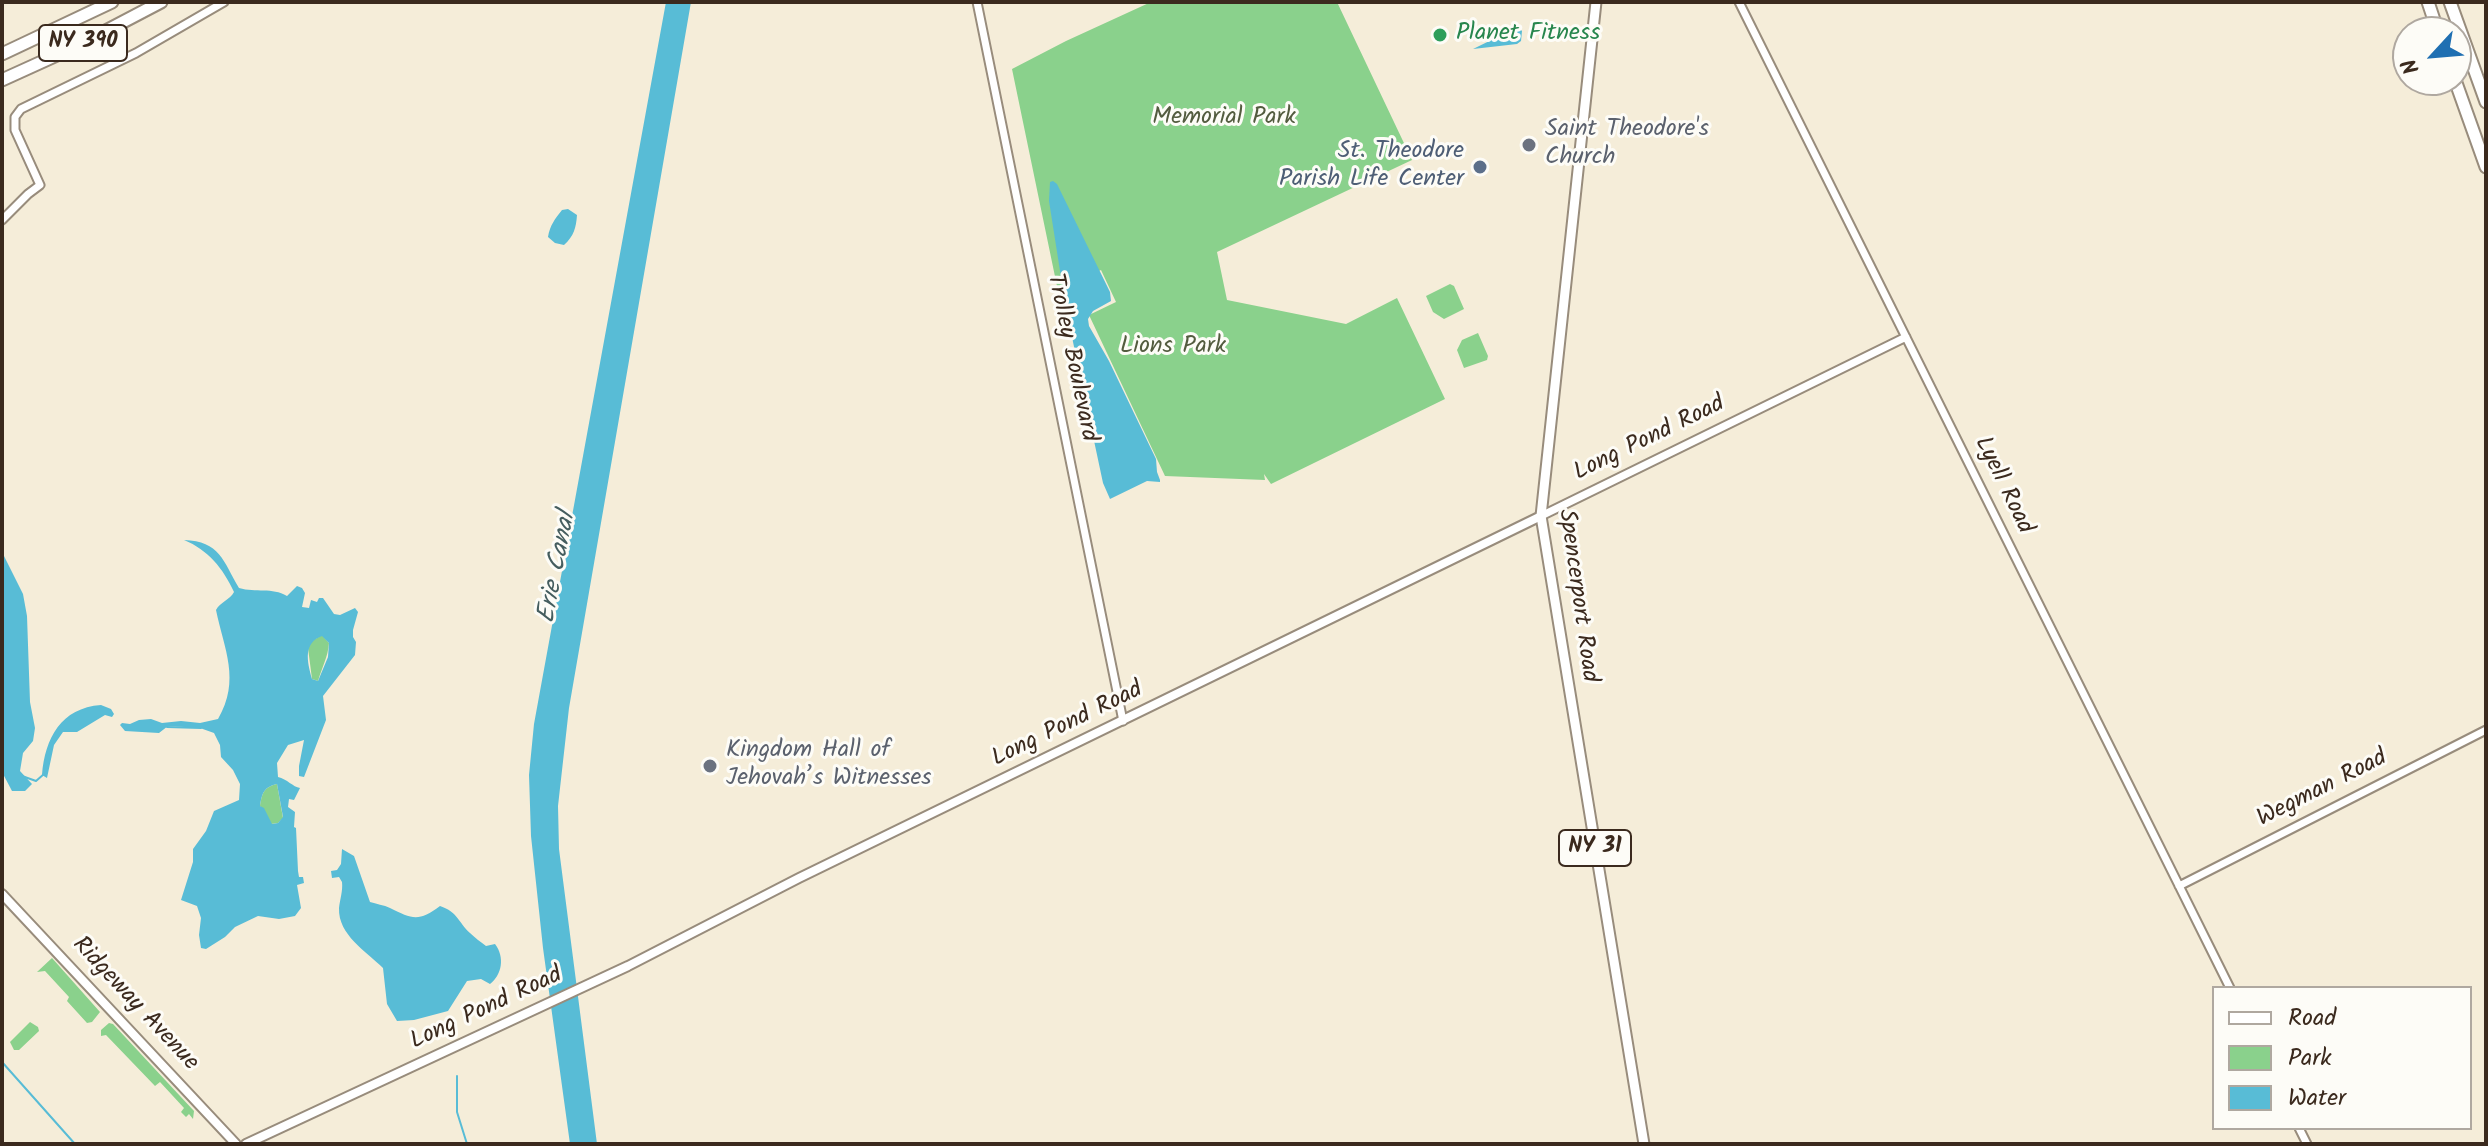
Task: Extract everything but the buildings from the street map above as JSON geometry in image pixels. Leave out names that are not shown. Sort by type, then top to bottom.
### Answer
[{"type":"highway","name":"NY 390","points":[[2,54],[112,2]]},
{"type":"highway","name":"NY 390","points":[[2,80],[87,41],[161,2]]},
{"type":"highway","points":[[2450,2],[2486,102]]},
{"type":"highway","points":[[2461,96],[2486,167]]},
{"type":"main road","name":"Spencerport Road","points":[[1596,2],[1541,516],[1644,1144]]},
{"type":"main road","name":"Long Pond Road","points":[[246,1144],[587,986],[799,878],[1541,516]]},
{"type":"main road","name":"Ridgeway Avenue","points":[[2,894],[236,1144]]},
{"type":"street","points":[[2,220],[40,185],[15,130],[15,117],[21,109],[136,53],[224,2]]},
{"type":"street","name":"Trolley Boulevard","points":[[977,2],[1123,721]]},
{"type":"street","name":"Lyell Road","points":[[1739,2],[2229,986]]},
{"type":"street","name":"Long Pond Road","points":[[1541,516],[1906,337]]},
{"type":"street","name":"Wegman Road","points":[[2179,886],[2486,730]]},
{"type":"green space","points":[[1151,2],[1337,2],[1412,160],[1217,252],[1227,300],[1346,324],[1397,298],[1445,399],[1271,484],[1264,474],[1265,480],[1165,476],[1089,315],[1116,302],[1101,270],[1058,291],[1012,69]]},
{"type":"green space","points":[[1450,284],[1454,286],[1464,309],[1444,319],[1433,312],[1426,296]]},
{"type":"green space","points":[[1478,333],[1487,360],[1464,368],[1457,350],[1462,340]]},
{"type":"green space","points":[[322,635],[329,643],[318,681],[312,679],[308,648],[310,642]]},
{"type":"green space","points":[[277,784],[283,818],[271,824],[260,806],[264,791]]},
{"type":"green space","points":[[52,958],[100,1012],[92,1022],[87,1023],[45,971],[37,972]]},
{"type":"green space","points":[[30,1022],[39,1031],[19,1050],[14,1050],[10,1042]]},
{"type":"green space","points":[[109,1023],[194,1111],[193,1119],[181,1112],[184,1108],[160,1082],[155,1086],[106,1035],[101,1036],[101,1030]]},
{"type":"water","points":[[666,2],[691,2],[569,708],[558,806],[559,849],[597,1144],[570,1144],[543,948],[531,836],[529,775],[534,724]]},
{"type":"water","points":[[1518,27],[1522,31],[1521,41],[1517,44],[1473,49]]},
{"type":"water","points":[[1053,181],[1110,292],[1111,301],[1093,311],[1088,319],[1089,326],[1156,459],[1160,480],[1147,481],[1110,499],[1103,483],[1066,309],[1049,201],[1050,182]]},
{"type":"water","points":[[568,209],[577,215],[574,232],[564,245],[555,243],[548,237],[550,229],[562,210]]},
{"type":"water","points":[[184,540],[206,544],[219,554],[239,588],[287,596],[297,586],[305,593],[302,607],[309,608],[311,600],[317,602],[323,598],[334,614],[340,615],[355,608],[358,612],[353,630],[355,655],[323,696],[326,720],[304,777],[299,776],[299,766],[304,740],[288,745],[277,763],[278,777],[300,788],[294,800],[289,799],[288,807],[295,812],[298,871],[304,883],[297,885],[301,908],[295,916],[279,919],[258,916],[235,927],[206,949],[201,948],[201,918],[197,906],[181,900],[193,862],[193,849],[206,831],[214,811],[239,800],[240,784],[221,757],[214,733],[200,728],[168,726],[159,733],[125,731],[120,725],[151,719],[162,723],[200,723],[218,719],[225,705],[229,691],[229,664],[216,610],[234,592],[214,561]],"holes":[[[322,636],[329,643],[328,657],[318,681],[312,679],[308,653],[312,643]],[[277,784],[283,817],[272,824],[260,806],[264,791]]]},
{"type":"water","points":[[2,552],[23,594],[27,616],[30,702],[35,728],[33,741],[23,753],[20,771],[32,784],[25,791],[12,791],[2,772]]},
{"type":"water","points":[[101,705],[111,709],[112,717],[105,715],[77,732],[63,732],[54,745],[47,778],[42,775],[51,737],[58,727],[75,712]]},
{"type":"water","points":[[342,849],[354,856],[370,902],[415,917],[426,915],[440,906],[446,908],[486,946],[495,944],[501,960],[494,980],[490,984],[481,979],[467,981],[448,1011],[397,1021],[387,1004],[383,968],[354,942],[340,918],[342,882],[339,877],[332,878],[331,871],[337,870],[341,864]]},
{"type":"waterway","points":[[167,727],[201,728]]},
{"type":"waterway","points":[[22,776],[36,781],[44,774]]},
{"type":"waterway","points":[[2,1062],[75,1144]]},
{"type":"waterway","points":[[457,1076],[457,1112],[467,1144]]},
{"type":"place","name":"Planet Fitness","points":[[1440,35]]},
{"type":"place","name":"Saint Theodore's Church","points":[[1529,145]]},
{"type":"place","name":"St. Theodore Parish Life Center","points":[[1480,167]]},
{"type":"place","name":"Kingdom Hall of Jehovah’s Witnesses","points":[[710,766]]},
{"type":"park label","name":"Memorial Park","points":[[1224,119]]},
{"type":"park label","name":"Lions Park","points":[[1173,348]]},
{"type":"water label","name":"Erie Canal","points":[[559,568]]}]
